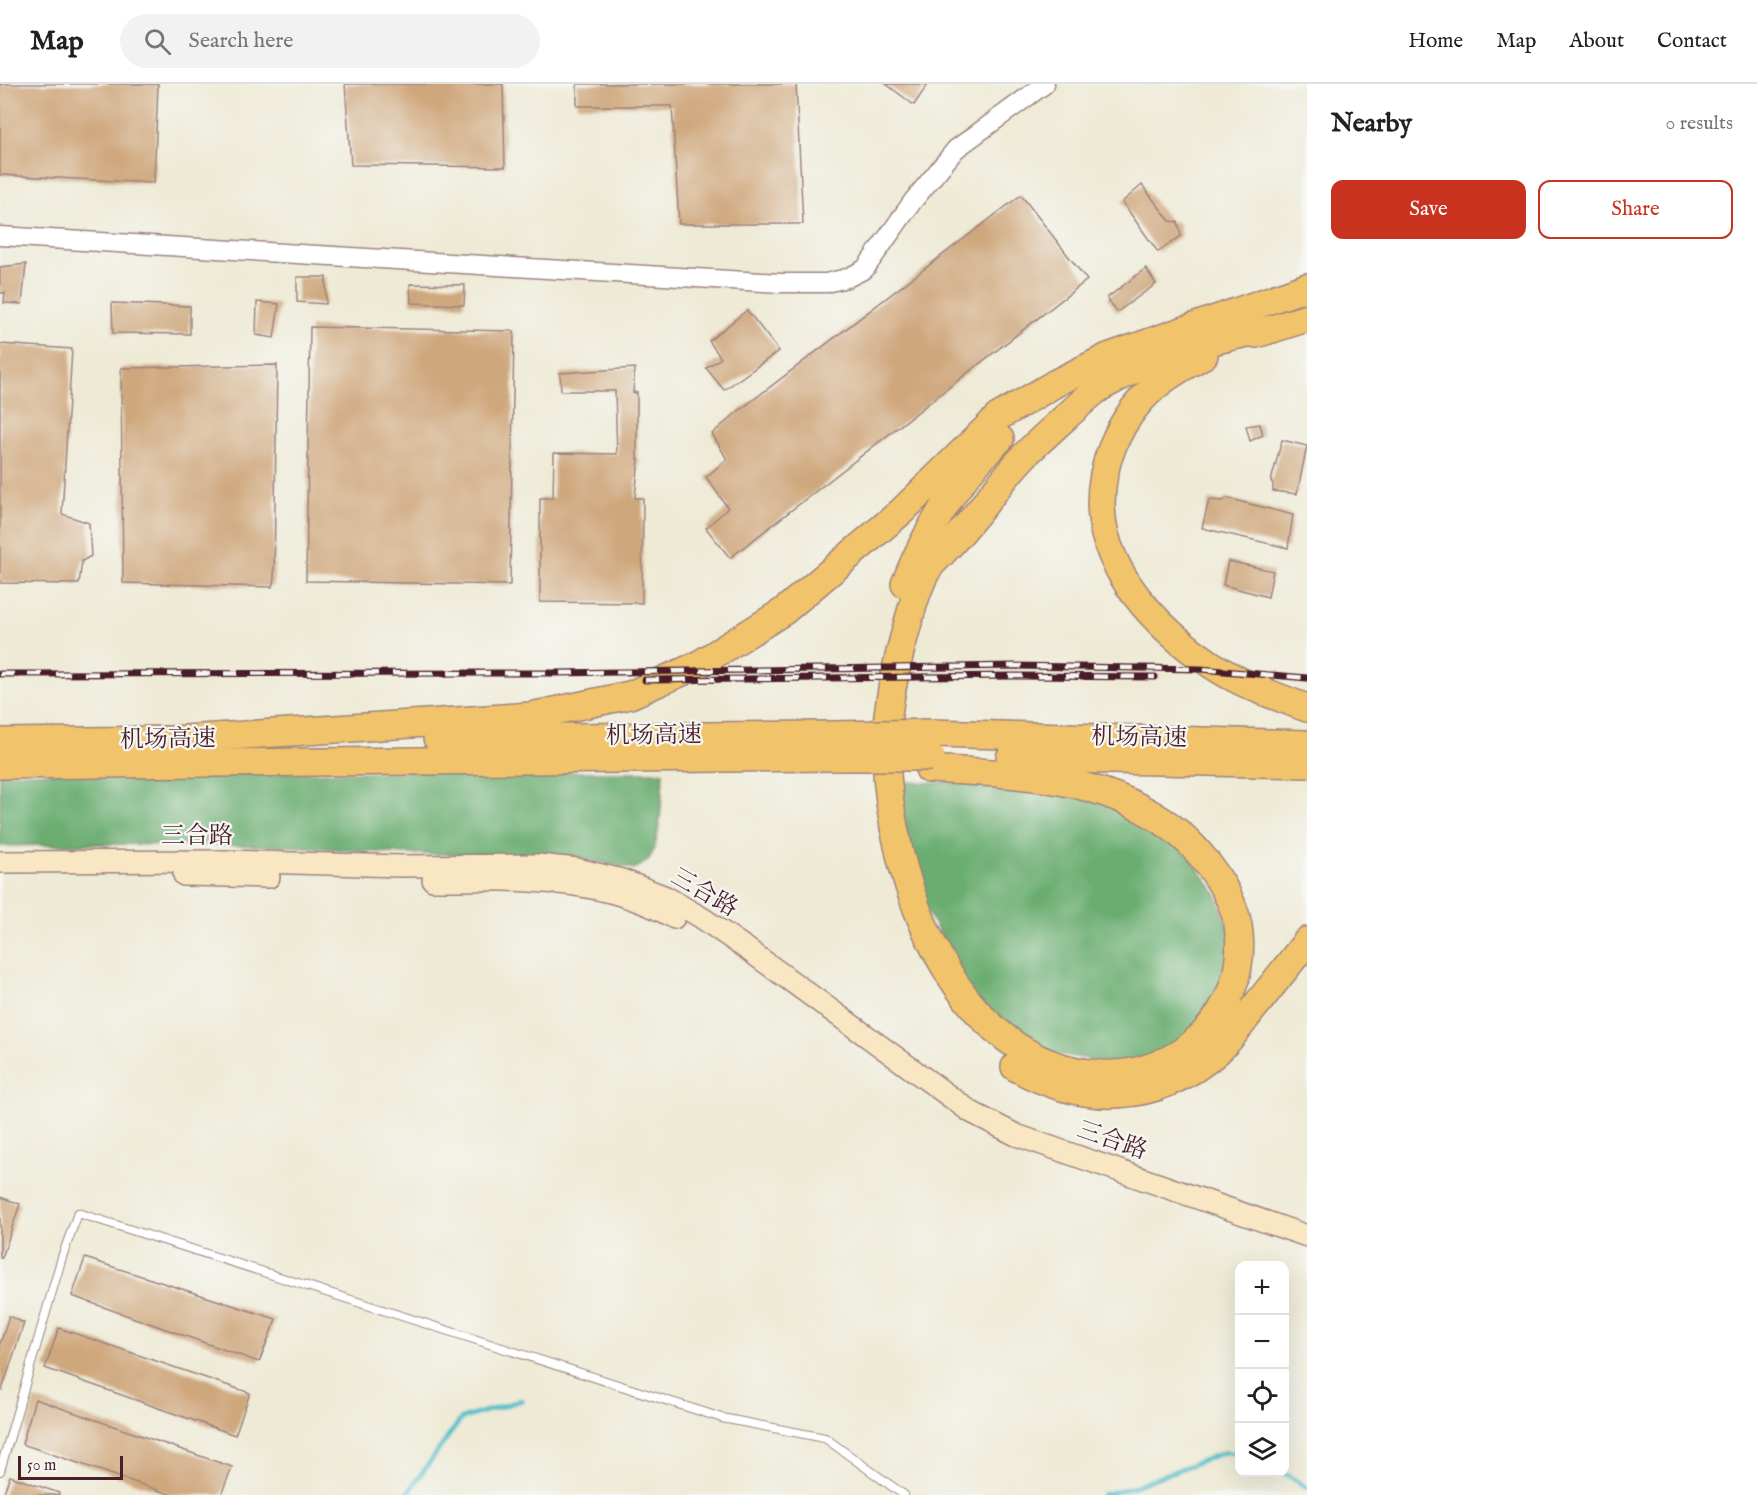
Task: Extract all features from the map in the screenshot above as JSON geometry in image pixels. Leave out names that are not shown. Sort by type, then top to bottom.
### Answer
[{"type":"highway","points":[[155,741],[531,716],[630,694],[698,665],[784,611],[902,511],[998,417],[1056,383],[1108,357],[1307,287]]},
{"type":"highway","points":[[1307,318],[1223,345],[1160,382],[1125,421],[1111,448],[1101,488],[1103,526],[1115,561],[1132,591],[1153,616],[1184,645],[1213,666],[1264,692],[1307,708]]},
{"type":"highway","points":[[931,753],[1080,784],[1119,797],[1163,820],[1195,849],[1215,874],[1230,903],[1239,929],[1237,973],[1219,1016],[1202,1036],[1185,1050],[1163,1063],[1142,1071],[1114,1075],[1089,1073],[1067,1070],[1045,1063],[1019,1049],[975,1009],[951,975],[926,931],[907,882],[894,826],[888,782],[886,748],[888,716],[897,662],[909,618],[929,567],[961,533],[1024,456],[1095,390],[1151,361],[1227,336],[1272,329]]},
{"type":"highway","points":[[1108,357],[1024,417],[988,451],[934,521],[913,562],[882,651],[872,701],[869,746],[870,786],[884,866],[902,916],[924,962],[946,999],[970,1028],[994,1052],[1016,1068],[1047,1083],[1075,1092],[1098,1095],[1123,1094],[1148,1089],[1202,1064],[1220,1049],[1307,941]]},
{"type":"highway","name":"机场高速","points":[[0,741],[833,746],[931,753],[1307,764]]},
{"type":"highway","name":"机场高速","points":[[931,753],[1307,744]]},
{"type":"highway","name":"机场高速","points":[[0,765],[833,746]]},
{"type":"main road","name":"三合路","points":[[0,862],[223,861],[401,866],[538,865],[577,869],[622,880],[666,897],[702,918],[970,1112],[1016,1135],[1307,1236]]},
{"type":"main road","name":"三合路","points":[[0,875],[536,880],[573,884],[617,895],[661,911],[706,938],[963,1125],[1012,1148],[1307,1251]]},
{"type":"street","points":[[0,236],[781,283],[826,283],[848,278],[865,270],[913,201],[957,149],[1045,84]]},
{"type":"lane","points":[[0,1471],[62,1257],[78,1213],[722,1418],[825,1438],[904,1495]]},
{"type":"green space","points":[[663,772],[660,819],[655,844],[647,861],[635,869],[568,856],[523,854],[405,854],[289,846],[97,844],[0,846],[0,773]]},
{"type":"green space","points":[[895,782],[951,783],[1073,791],[1162,832],[1192,860],[1217,895],[1230,933],[1229,973],[1218,1000],[1182,1044],[1129,1066],[1033,1050],[976,999],[923,904]]},
{"type":"building","points":[[0,84],[158,84],[154,183],[0,175]]},
{"type":"building","points":[[345,84],[503,84],[505,167],[351,165]]},
{"type":"building","points":[[577,84],[796,84],[803,224],[679,224],[672,106],[577,106]]},
{"type":"building","points":[[886,84],[928,84],[914,105]]},
{"type":"building","points":[[1142,185],[1170,221],[1178,222],[1181,236],[1158,252],[1122,202]]},
{"type":"building","points":[[1021,195],[1087,280],[730,558],[706,528],[728,508],[706,477],[727,459],[712,434],[736,413]]},
{"type":"building","points":[[26,264],[22,304],[4,303],[5,293],[0,293],[0,267]]},
{"type":"building","points":[[1146,268],[1156,284],[1117,312],[1107,298]]},
{"type":"building","points":[[297,277],[326,277],[326,304],[297,302]]},
{"type":"building","points":[[410,284],[465,285],[464,305],[411,303]]},
{"type":"building","points":[[257,302],[279,304],[274,338],[256,335]]},
{"type":"building","points":[[112,303],[190,306],[190,334],[113,333]]},
{"type":"building","points":[[747,310],[779,351],[724,390],[706,368],[721,358],[709,341]]},
{"type":"building","points":[[310,327],[514,331],[510,585],[306,581]]},
{"type":"building","points":[[0,344],[72,349],[62,514],[89,523],[91,556],[82,561],[79,584],[0,583]]},
{"type":"building","points":[[277,365],[274,579],[272,587],[123,583],[121,368]]},
{"type":"building","points":[[635,368],[633,393],[637,392],[637,459],[639,459],[635,498],[643,498],[642,603],[540,602],[540,498],[553,498],[554,453],[617,454],[615,391],[561,391],[560,373]]},
{"type":"building","points":[[1260,424],[1263,435],[1250,441],[1246,426]]},
{"type":"building","points":[[1282,440],[1307,446],[1297,494],[1273,491],[1271,481]]},
{"type":"building","points":[[1227,498],[1293,515],[1288,548],[1202,528],[1209,500],[1223,501]]},
{"type":"building","points":[[1228,561],[1273,571],[1268,597],[1223,585]]},
{"type":"building","points":[[0,1197],[20,1204],[2,1258],[0,1258]]},
{"type":"building","points":[[85,1258],[276,1319],[259,1362],[72,1296]]},
{"type":"building","points":[[9,1316],[24,1323],[2,1390],[0,1389],[0,1344]]},
{"type":"building","points":[[59,1328],[250,1393],[235,1435],[45,1368]]},
{"type":"building","points":[[35,1399],[232,1467],[221,1495],[172,1495],[22,1444]]},
{"type":"building","points":[[10,1476],[59,1493],[59,1495],[3,1495]]},
{"type":"waterway","points":[[406,1495],[461,1419],[522,1400]]},
{"type":"waterway","points":[[1102,1495],[1130,1488],[1225,1452],[1235,1453]]},
{"type":"waterway","points":[[1289,1476],[1307,1488]]},
{"type":"railway","points":[[0,674],[555,673],[1015,666],[1200,669],[1307,678]]},
{"type":"railway","points":[[645,680],[1015,676],[1155,677]]}]
